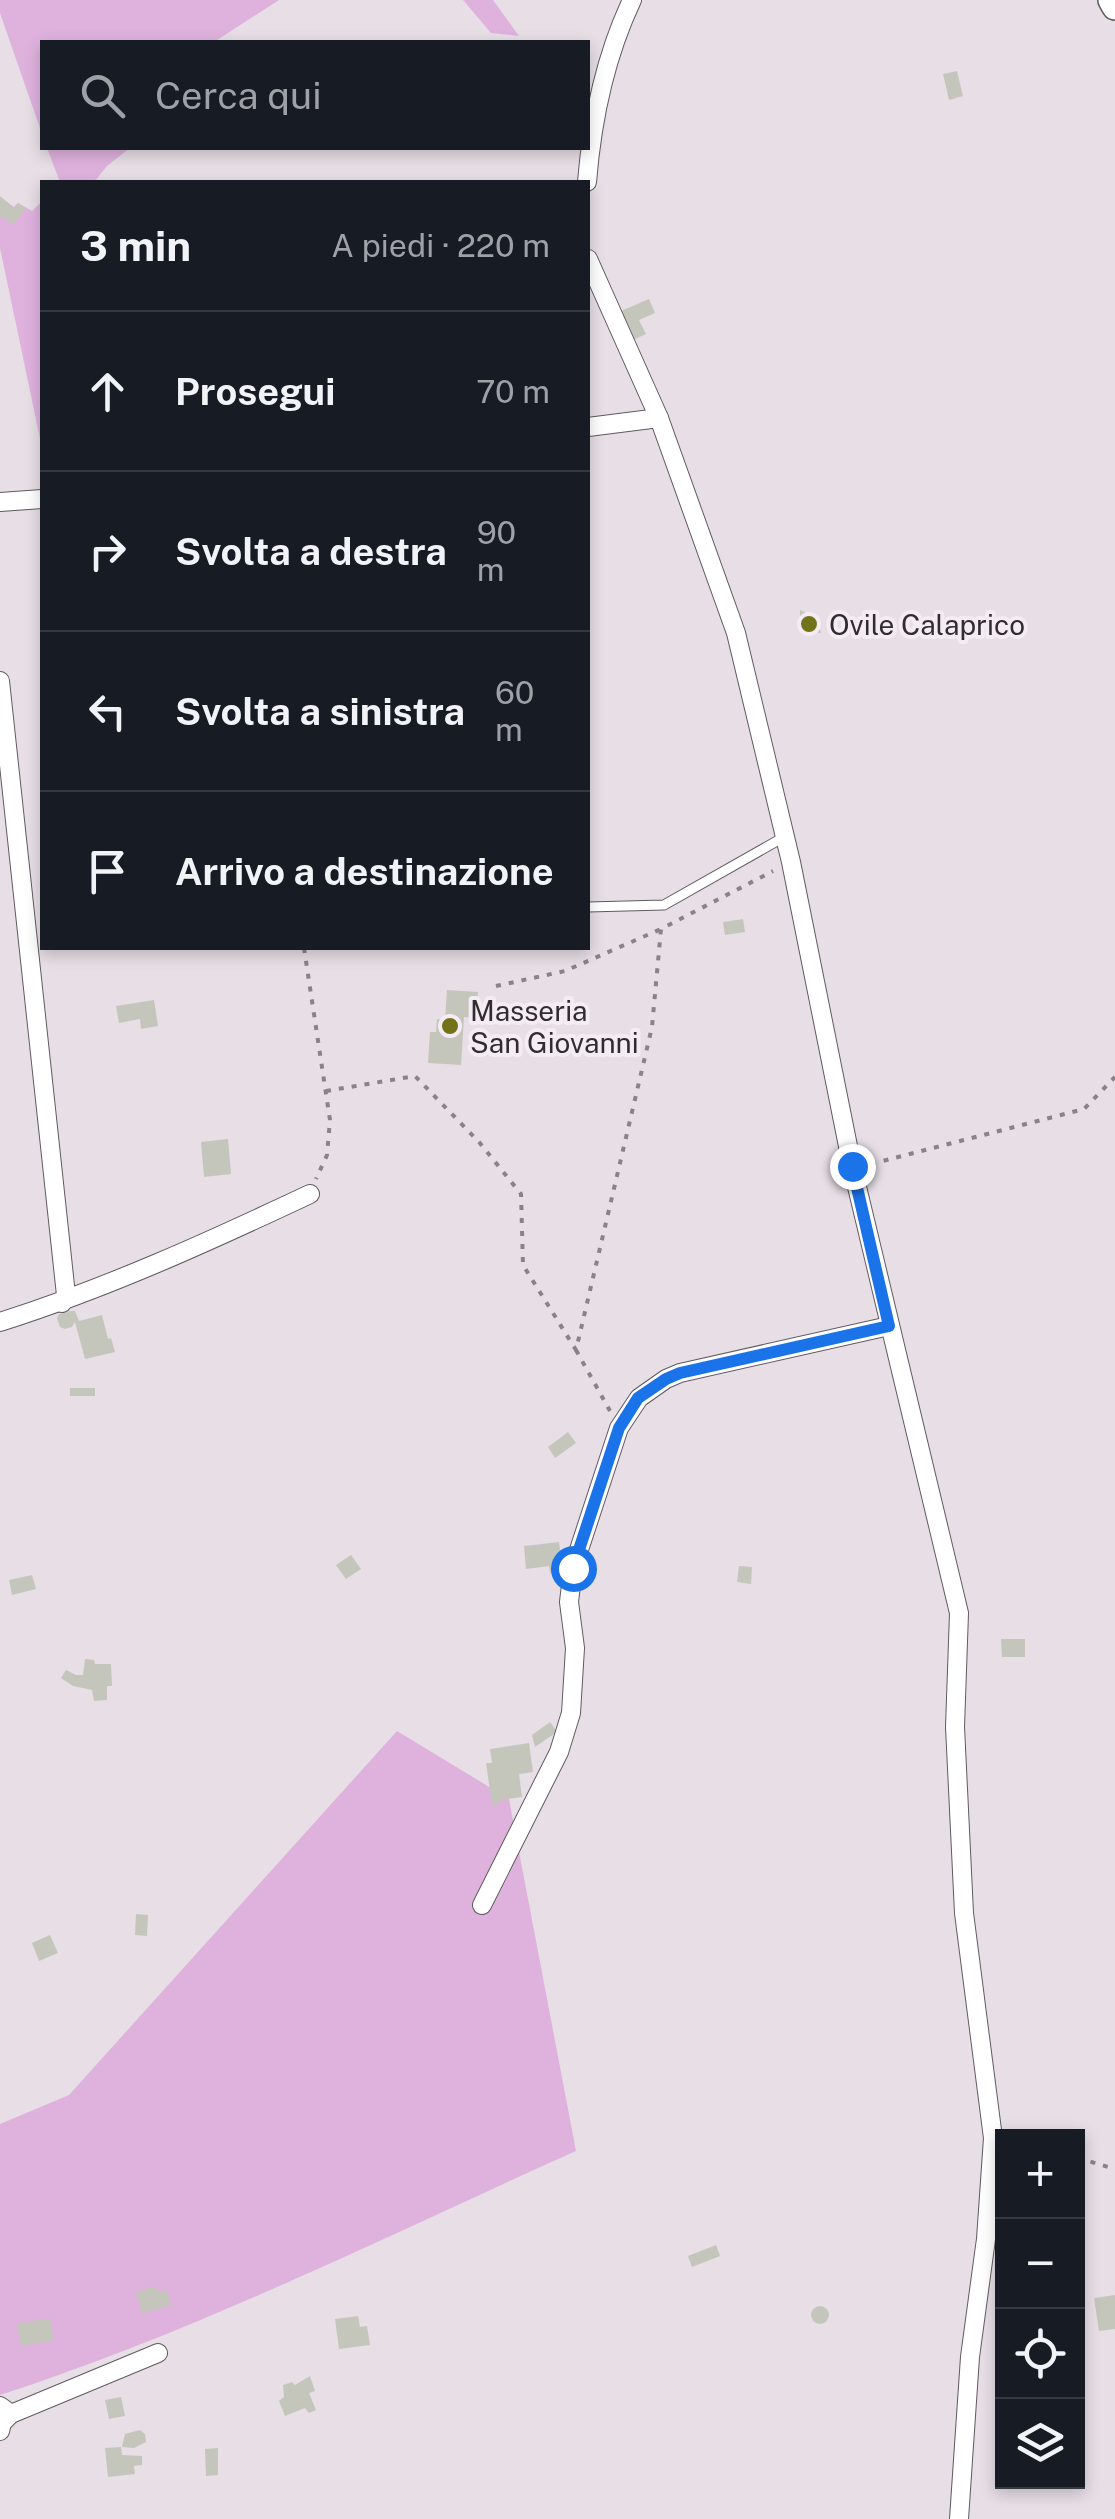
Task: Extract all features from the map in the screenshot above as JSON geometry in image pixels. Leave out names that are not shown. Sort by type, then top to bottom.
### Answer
[{"type":"street","points":[[590,143],[618,30],[632,0]]},
{"type":"street","points":[[1111,0],[1115,6]]},
{"type":"street","points":[[587,180],[589,150]]},
{"type":"street","points":[[590,263],[659,418],[736,633],[790,862],[852,1166],[959,1614],[956,1727],[964,1913],[993,2138],[986,2238],[970,2357],[959,2519]]},
{"type":"street","points":[[590,428],[659,418]]},
{"type":"street","points":[[0,502],[40,499]]},
{"type":"street","points":[[0,681],[66,1295],[62,1303]]},
{"type":"street","points":[[0,1322],[62,1303],[188,1251],[310,1194]]},
{"type":"street","points":[[482,1904],[559,1752],[572,1713],[575,1648],[569,1602],[573,1568],[619,1428],[638,1398],[680,1373],[889,1326]]},
{"type":"street","points":[[0,2431],[6,2410],[158,2353]]},
{"type":"lane","points":[[590,907],[664,904],[784,838]]},
{"type":"path","points":[[496,986],[565,971],[661,929],[790,862]]},
{"type":"path","points":[[576,1350],[652,1027],[661,929]]},
{"type":"path","points":[[304,950],[330,1120],[327,1154],[310,1194]]},
{"type":"path","points":[[326,1091],[415,1076],[478,1142],[521,1194],[523,1265],[619,1428]]},
{"type":"path","points":[[852,1166],[873,1164],[1084,1109],[1115,1078]]},
{"type":"path","points":[[1085,2160],[1115,2169]]},
{"type":"shaded area","points":[[0,0],[279,0],[217,40],[40,40],[40,128],[0,13]]},
{"type":"shaded area","points":[[463,0],[493,0],[519,36],[491,33]]},
{"type":"shaded area","points":[[48,150],[127,150],[96,180],[59,180]]},
{"type":"shaded area","points":[[0,197],[14,207],[18,203],[32,211],[40,203],[40,438],[0,248]]},
{"type":"shaded area","points":[[397,1731],[509,1799],[576,2151],[219,2312],[0,2395],[0,2124],[69,2095]]},
{"type":"building","points":[[957,71],[963,96],[949,100],[943,74]]},
{"type":"building","points":[[0,196],[14,208],[18,203],[26,208],[13,225],[0,215]]},
{"type":"building","points":[[649,299],[655,313],[639,320],[646,334],[633,340],[621,311]]},
{"type":"building","name":"Ovile Calaprico","points":[[800,610],[817,618],[821,633],[800,631]]},
{"type":"building","points":[[743,919],[745,932],[725,935],[723,922]]},
{"type":"building","name":"Masseria San Giovanni","points":[[447,990],[478,992],[477,1005],[484,1005],[483,1019],[464,1017],[461,1065],[428,1063],[430,1032],[436,1032],[437,1019],[445,1020]]},
{"type":"building","points":[[154,1000],[158,1026],[141,1029],[140,1019],[119,1023],[116,1006]]},
{"type":"building","points":[[228,1139],[231,1174],[204,1177],[201,1142]]},
{"type":"building","points":[[75,1311],[79,1321],[102,1315],[115,1352],[85,1359],[75,1322],[65,1329],[57,1318]]},
{"type":"building","points":[[70,1388],[95,1388],[95,1396],[70,1396]]},
{"type":"building","points":[[568,1432],[576,1443],[555,1458],[548,1447]]},
{"type":"building","points":[[559,1542],[563,1572],[550,1573],[549,1566],[526,1569],[524,1546]]},
{"type":"building","points":[[351,1555],[361,1569],[346,1579],[336,1565]]},
{"type":"building","points":[[739,1566],[752,1567],[751,1584],[737,1582]]},
{"type":"building","points":[[32,1575],[36,1589],[12,1595],[9,1580]]},
{"type":"building","points":[[1001,1639],[1025,1639],[1025,1657],[1002,1657]]},
{"type":"building","points":[[85,1659],[94,1660],[95,1664],[111,1664],[112,1686],[107,1686],[107,1700],[94,1701],[92,1690],[73,1686],[61,1678],[66,1670],[83,1675]]},
{"type":"building","points":[[550,1722],[557,1732],[535,1747],[532,1735]]},
{"type":"building","points":[[529,1743],[533,1772],[519,1774],[522,1797],[492,1805],[486,1763],[492,1763],[490,1749]]},
{"type":"building","points":[[136,1914],[148,1915],[147,1936],[135,1935]]},
{"type":"building","points":[[50,1935],[58,1953],[39,1961],[32,1943]]},
{"type":"building","points":[[716,2245],[720,2256],[692,2267],[688,2256]]},
{"type":"building","points":[[156,2286],[158,2292],[167,2290],[171,2305],[142,2313],[136,2292]]},
{"type":"building","points":[[1115,2295],[1115,2329],[1099,2331],[1094,2298]]},
{"type":"building","points":[[820,2306],[829,2315],[820,2324],[811,2315]]},
{"type":"building","points":[[358,2316],[360,2327],[367,2326],[370,2345],[339,2349],[335,2319]]},
{"type":"building","points":[[50,2318],[54,2340],[21,2346],[17,2324]]},
{"type":"building","points":[[310,2376],[315,2391],[309,2393],[316,2410],[309,2413],[305,2408],[285,2416],[279,2401],[284,2397],[283,2385],[295,2385]]},
{"type":"building","points":[[121,2397],[125,2416],[109,2419],[105,2400]]},
{"type":"building","points":[[140,2430],[146,2442],[134,2448],[122,2447],[125,2434]]},
{"type":"building","points":[[121,2447],[122,2455],[142,2456],[142,2465],[134,2466],[135,2474],[108,2477],[105,2448]]},
{"type":"building","points":[[218,2448],[218,2475],[206,2476],[205,2449]]},
{"type":"place","name":"Ovile Calaprico","points":[[809,624]]},
{"type":"place","name":"Masseria San Giovanni","points":[[450,1026]]},
{"type":"route","points":[[573,1568],[619,1428],[638,1398],[680,1373],[889,1326],[852,1166]]}]
